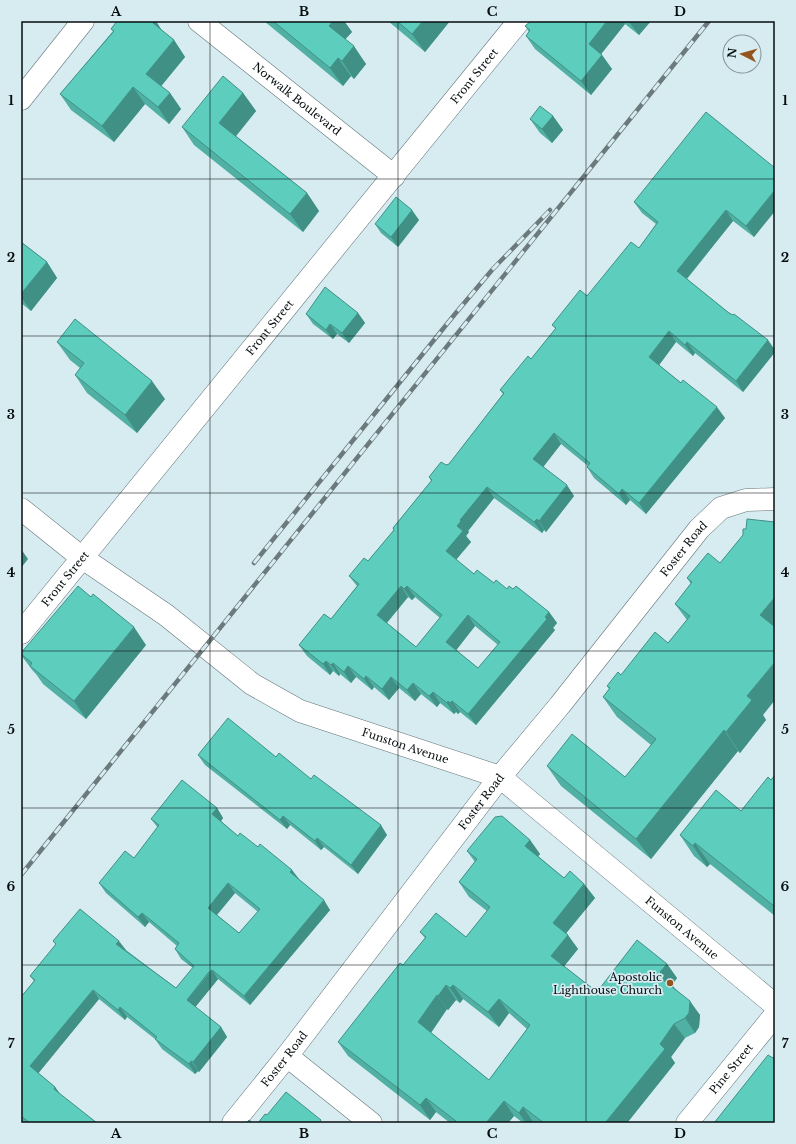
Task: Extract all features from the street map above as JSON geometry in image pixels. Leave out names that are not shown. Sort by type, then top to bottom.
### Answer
[{"type":"street","points":[[21,99],[83,21]]},
{"type":"street","name":"Norwalk Boulevard","points":[[199,21],[394,176]]},
{"type":"street","name":"Front Street","points":[[21,633],[81,557],[394,176],[519,21]]},
{"type":"street","name":"Foster Road","points":[[233,1123],[287,1056],[500,777],[560,705],[699,529],[721,508],[746,500],[775,500]]},
{"type":"street","name":"Funston Avenue","points":[[21,509],[81,557],[166,615],[252,684],[300,711],[500,777],[775,1005]]},
{"type":"street","name":"Pine Street","points":[[688,1123],[775,1015]]},
{"type":"street","points":[[287,1056],[370,1123]]},
{"type":"building","points":[[117,21],[155,21],[153,23],[174,40],[146,74],[170,93],[158,107],[133,87],[102,126],[60,94],[114,31],[111,29]]},
{"type":"building","points":[[273,21],[333,21],[329,26],[354,46],[342,61],[338,58],[330,68]]},
{"type":"building","points":[[397,21],[423,21],[412,34]]},
{"type":"building","points":[[531,21],[607,21],[589,44],[602,55],[581,81],[526,36],[530,30],[525,26]]},
{"type":"building","points":[[223,76],[243,93],[219,123],[307,193],[290,214],[182,127]]},
{"type":"building","points":[[540,106],[553,116],[542,129],[530,119]]},
{"type":"building","points":[[706,112],[775,168],[775,190],[746,226],[726,210],[677,271],[729,313],[734,314],[768,340],[736,381],[687,342],[685,345],[669,331],[649,357],[681,383],[683,380],[717,407],[639,503],[622,489],[619,494],[587,467],[590,463],[554,433],[533,459],[567,485],[539,521],[537,519],[534,522],[487,487],[460,520],[461,521],[457,526],[463,531],[446,551],[474,574],[477,570],[494,583],[496,580],[507,589],[509,586],[513,589],[516,586],[549,612],[545,617],[547,619],[468,714],[452,701],[450,703],[448,701],[447,703],[433,692],[429,696],[413,683],[407,690],[391,677],[382,689],[366,676],[364,679],[348,666],[344,672],[333,663],[331,665],[326,661],[323,664],[299,645],[324,614],[331,619],[359,584],[349,576],[364,558],[368,561],[394,530],[393,528],[432,480],[429,477],[441,462],[446,465],[449,464],[504,393],[500,390],[528,356],[531,359],[556,328],[552,325],[580,290],[587,296],[631,242],[639,248],[658,222],[634,202]],"holes":[[[401,586],[404,589],[407,586],[442,615],[416,647],[377,615]],[[468,615],[500,642],[478,668],[446,642]]]},
{"type":"building","points":[[396,197],[412,210],[391,237],[375,224]]},
{"type":"building","points":[[21,242],[47,262],[21,294]]},
{"type":"building","points":[[325,287],[358,313],[342,333],[330,324],[326,330],[306,314]]},
{"type":"building","points":[[75,319],[152,381],[125,415],[75,375],[84,363],[57,342]]},
{"type":"building","points":[[747,519],[775,522],[775,597],[760,615],[775,627],[775,662],[747,696],[752,700],[726,732],[724,730],[636,839],[547,766],[572,734],[625,777],[656,739],[603,697],[610,688],[607,686],[618,672],[621,675],[655,632],[668,643],[690,616],[675,604],[692,582],[687,578],[708,553],[720,563],[743,535],[743,529],[746,529]]},
{"type":"building","points":[[78,586],[91,597],[93,594],[134,627],[74,701],[30,666],[32,663],[21,653]]},
{"type":"building","points":[[228,718],[276,757],[279,753],[311,779],[314,775],[381,825],[351,865],[317,838],[315,841],[283,816],[280,820],[198,755]]},
{"type":"building","points":[[775,775],[774,906],[695,843],[693,846],[680,835],[716,790],[741,811],[768,777],[771,780]]},
{"type":"building","points":[[182,780],[217,808],[212,814],[238,836],[240,833],[258,847],[260,844],[292,870],[290,872],[324,900],[244,996],[212,970],[208,973],[187,1000],[221,1027],[193,1062],[191,1061],[189,1064],[155,1039],[157,1037],[120,1007],[118,1010],[93,990],[30,1066],[55,1087],[54,1089],[97,1123],[30,1123],[21,1116],[21,997],[35,980],[30,976],[56,944],[53,941],[80,909],[119,941],[116,944],[176,988],[194,966],[175,949],[179,943],[142,913],[138,917],[99,883],[125,851],[134,858],[159,825],[151,819]],"holes":[[[228,883],[260,909],[239,933],[208,908]]]},
{"type":"building","points":[[502,816],[530,840],[525,846],[564,878],[570,871],[584,884],[553,923],[568,935],[551,956],[597,992],[637,940],[667,964],[660,972],[665,975],[662,979],[690,1001],[689,1013],[685,1018],[674,1024],[660,1044],[665,1049],[605,1123],[544,1123],[523,1107],[519,1113],[504,1101],[486,1123],[455,1123],[456,1121],[426,1098],[420,1105],[338,1042],[400,963],[403,965],[426,937],[420,932],[436,913],[466,937],[490,907],[459,882],[477,859],[467,851],[495,817]],"holes":[[[446,985],[450,988],[453,985],[488,1012],[499,999],[530,1025],[489,1080],[418,1022]]]},
{"type":"building","points":[[768,1055],[773,1058],[775,1056],[775,1123],[714,1123]]},
{"type":"building","points":[[286,1092],[321,1120],[319,1123],[258,1123],[265,1114],[267,1115]]},
{"type":"building","points":[[249,1120],[253,1123],[246,1123]]},
{"type":"railway","points":[[21,875],[709,21]]},
{"type":"railway","points":[[254,563],[455,314],[492,270],[550,210]]},
{"type":"place","name":"Apostolic Lighthouse Church","points":[[670,983]]}]
